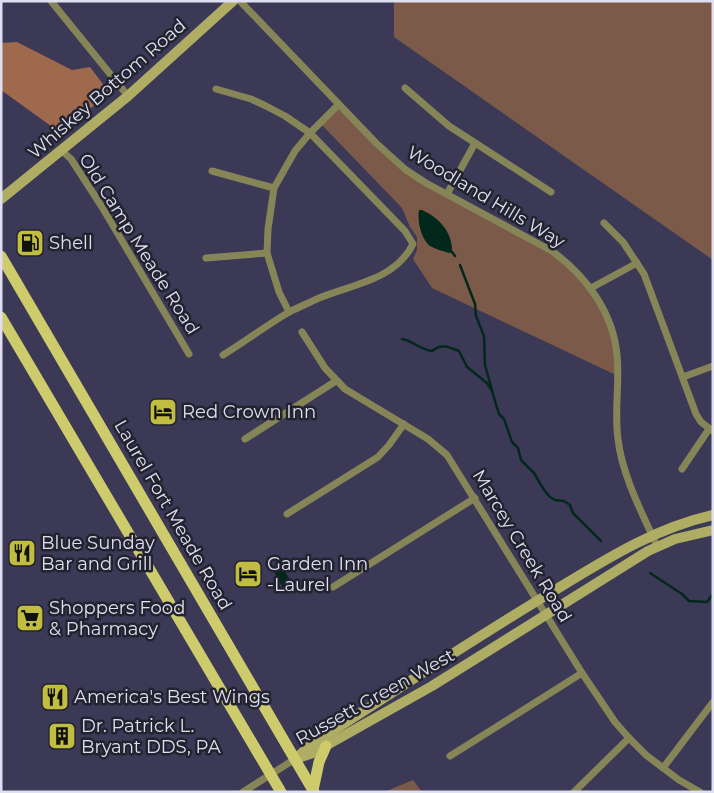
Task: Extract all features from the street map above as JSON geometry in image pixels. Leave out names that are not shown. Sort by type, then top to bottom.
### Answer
[{"type":"main road","name":"Laurel Fort Meade Road","points":[[1,256],[313,791]]},
{"type":"main road","points":[[1,317],[281,792]]},
{"type":"main road","points":[[313,791],[319,762],[326,746]]},
{"type":"street","points":[[51,1],[128,96]]},
{"type":"street","name":"Whiskey Bottom Road","points":[[1,199],[128,96],[233,1]]},
{"type":"street","name":"Woodland Hills Way","points":[[240,1],[391,158],[426,183],[552,252],[566,262],[591,288],[606,317],[617,354],[618,438],[622,457],[656,546]]},
{"type":"street","points":[[405,88],[448,126],[551,192]]},
{"type":"street","points":[[216,89],[251,99],[266,106],[310,133],[404,231],[413,244],[407,256],[383,274],[289,312],[223,355]]},
{"type":"street","points":[[289,312],[279,292],[267,253],[268,229],[274,188],[295,150],[338,105]]},
{"type":"street","points":[[447,194],[475,143]]},
{"type":"street","name":"Old Camp Meade Road","points":[[62,151],[71,159],[102,207],[189,354]]},
{"type":"street","points":[[212,171],[274,188]]},
{"type":"street","points":[[604,223],[623,242],[650,288],[696,414],[711,430],[682,469]]},
{"type":"street","points":[[206,258],[267,253]]},
{"type":"street","points":[[591,288],[637,263]]},
{"type":"street","name":"Marcey Creek Road","points":[[302,332],[336,381],[345,390],[428,438],[448,455],[582,673],[615,722],[629,738],[663,768],[695,791]]},
{"type":"street","points":[[683,377],[713,366]]},
{"type":"street","points":[[245,439],[336,381]]},
{"type":"street","points":[[287,514],[378,457],[390,445],[404,424]]},
{"type":"street","points":[[333,587],[476,498]]},
{"type":"street","name":"Russett Green West","points":[[295,760],[310,745],[464,646],[602,561],[652,535],[689,520],[713,515]]},
{"type":"street","name":"Russett Green West","points":[[295,760],[313,753],[425,690],[656,546],[713,530]]},
{"type":"street","points":[[450,756],[582,673]]},
{"type":"street","points":[[663,768],[713,702]]},
{"type":"street","points":[[574,792],[629,738]]},
{"type":"street","points":[[243,792],[295,760]]},
{"type":"shaded area","points":[[394,1],[713,1],[713,260],[394,37]]},
{"type":"shaded area","points":[[17,42],[72,70],[90,67],[109,92],[62,134],[1,90],[1,43]]},
{"type":"shaded area","points":[[338,105],[406,170],[552,251],[591,288],[612,333],[618,376],[432,288],[413,259],[417,250],[417,237],[410,227],[402,208],[320,123]]},
{"type":"shaded area","points":[[419,210],[434,217],[443,226],[450,238],[452,252],[449,253],[437,249],[427,243],[420,229]]},
{"type":"shaded area","points":[[282,567],[292,583],[283,588],[274,572]]},
{"type":"shaded area","points":[[413,780],[422,792],[384,792]]},
{"type":"waterway","points":[[452,252],[455,256]]},
{"type":"waterway","points":[[460,265],[475,304],[476,316],[484,336],[485,365],[492,390]]},
{"type":"waterway","points":[[402,339],[432,351],[439,347],[452,348],[459,351],[467,367],[487,383],[492,391],[499,414],[504,419],[512,442],[518,448],[521,460],[534,473],[550,497],[570,505],[573,513],[601,541]]},
{"type":"waterway","points":[[650,573],[682,594],[689,601],[707,602],[713,594]]},
{"type":"place","name":"Shell","points":[[30,243]]},
{"type":"place","name":"Red Crown Inn","points":[[163,412]]},
{"type":"place","name":"Blue Sunday Bar and Grill","points":[[22,553]]},
{"type":"place","name":"Garden Inn -Laurel","points":[[248,574]]},
{"type":"place","name":"Shoppers Food & Pharmacy","points":[[30,618]]},
{"type":"place","name":"America's Best Wings","points":[[55,697]]},
{"type":"place","name":"Dr. Patrick L. Bryant DDS, PA","points":[[62,736]]}]
